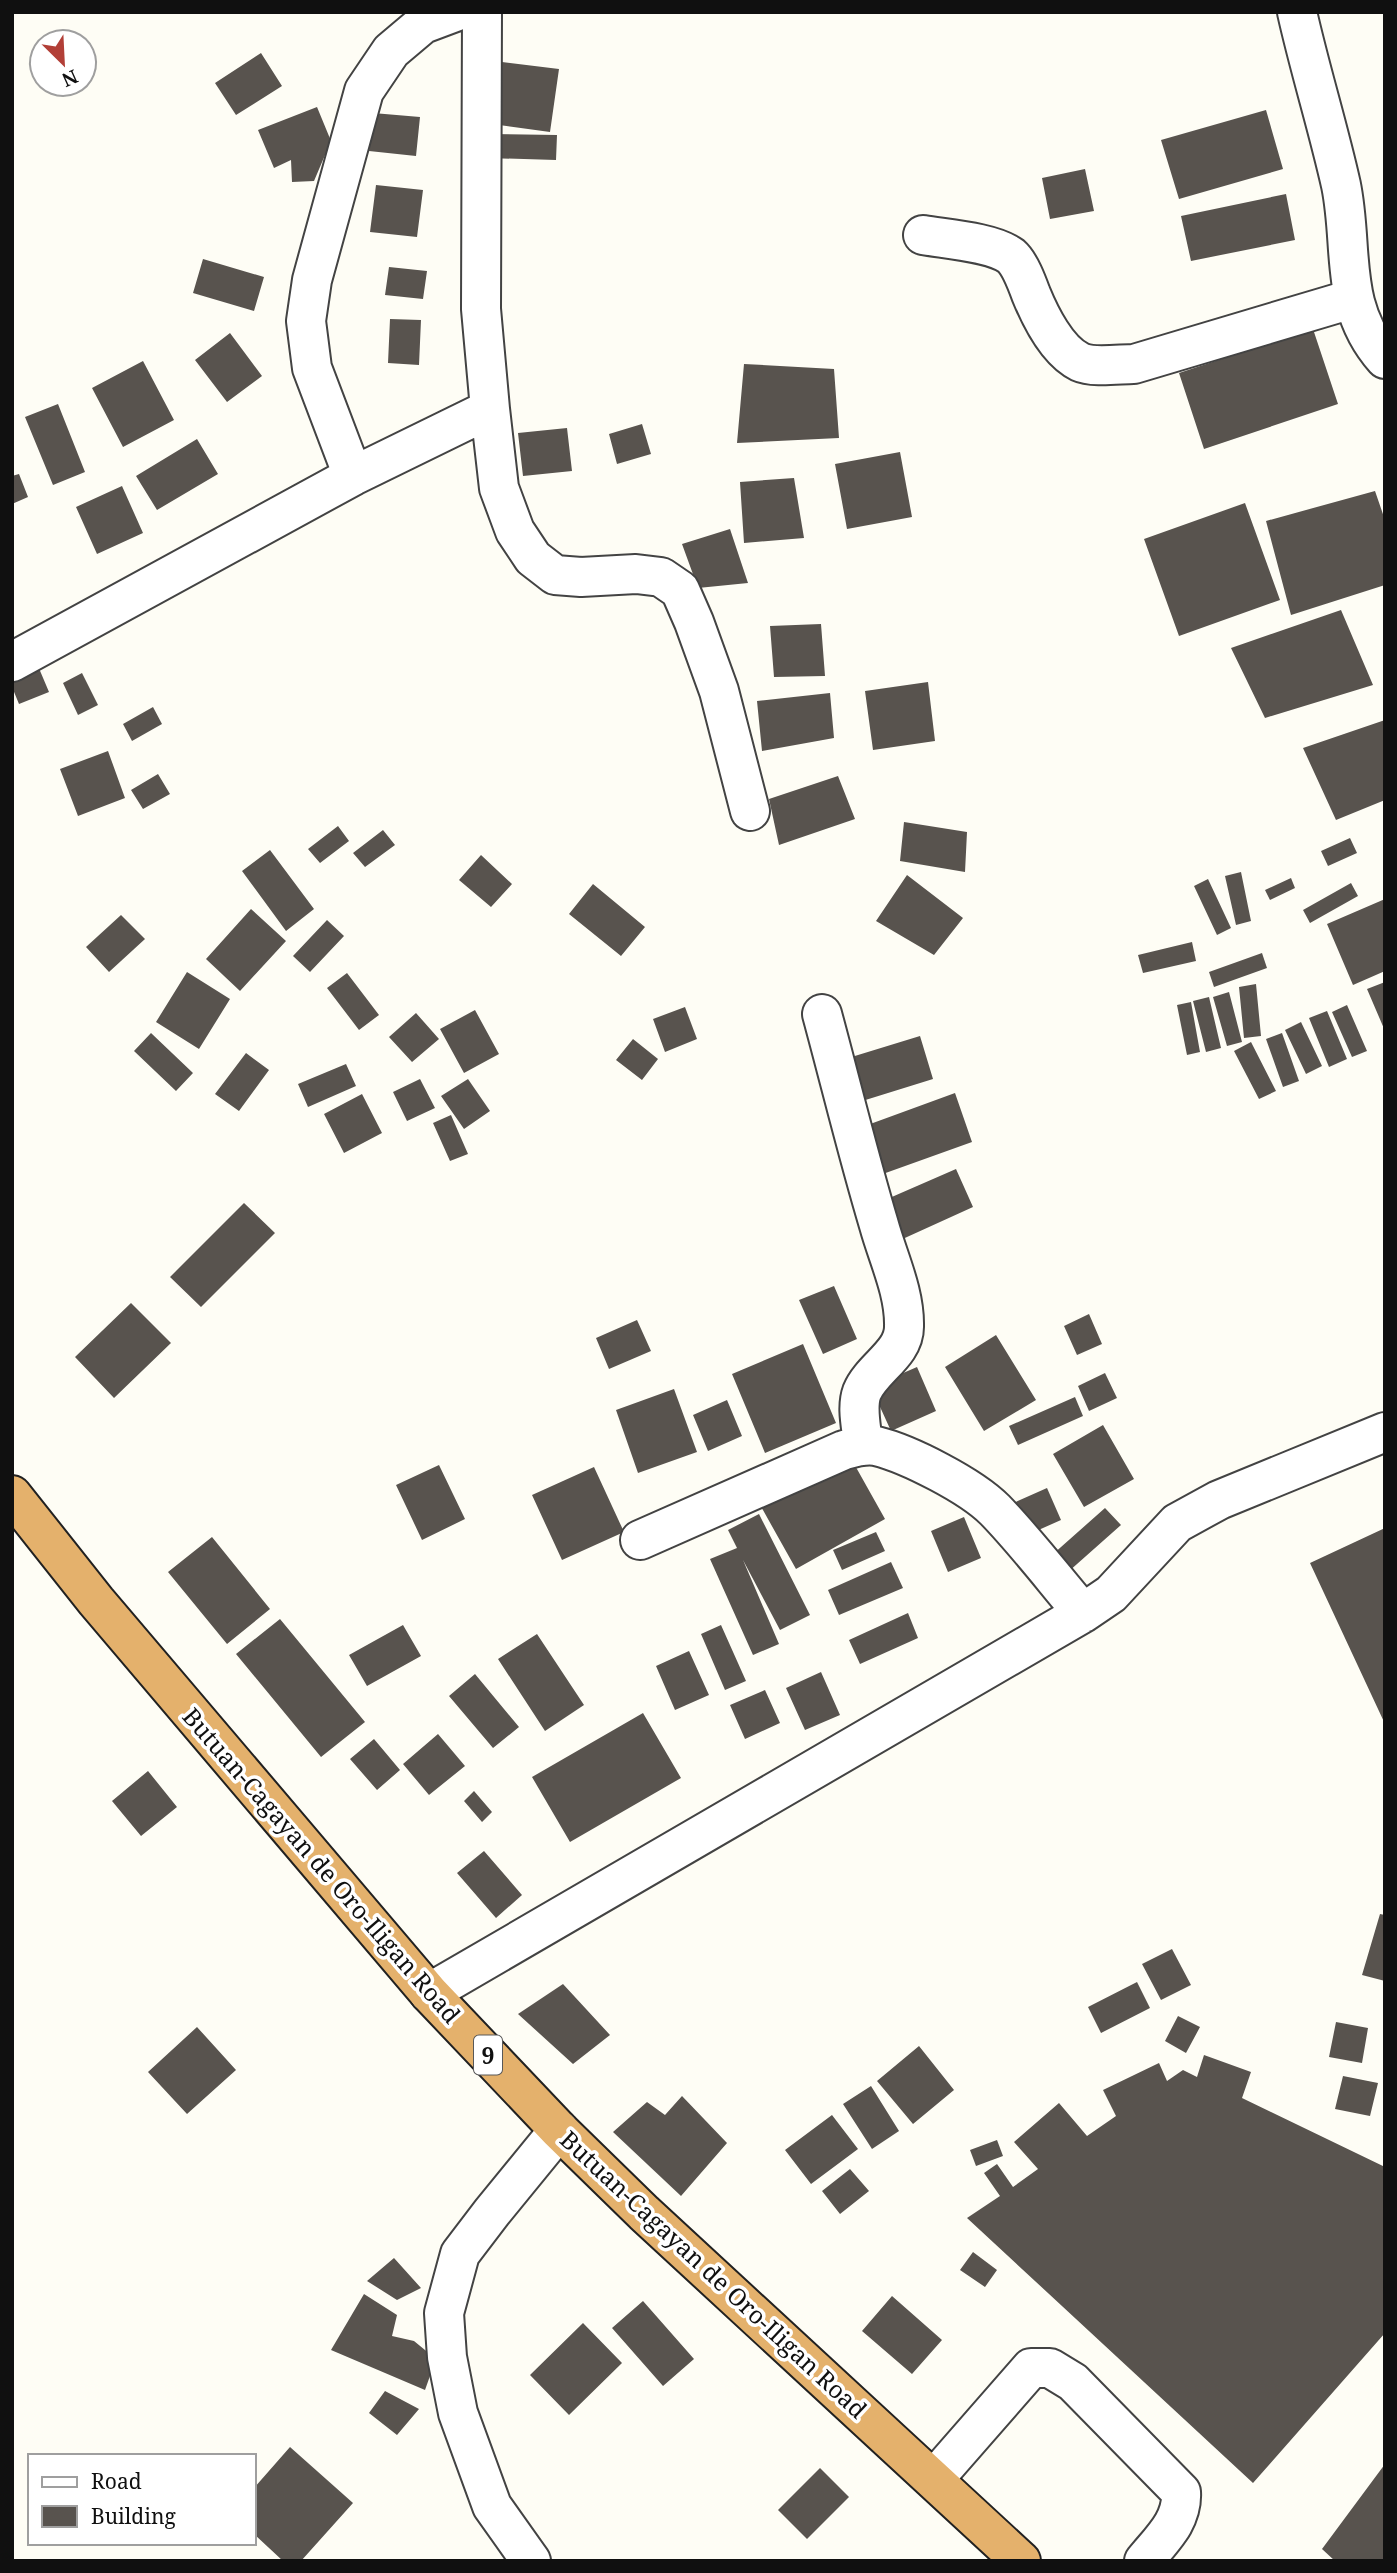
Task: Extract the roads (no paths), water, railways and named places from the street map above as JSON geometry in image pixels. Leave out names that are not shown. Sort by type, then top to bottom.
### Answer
[{"type":"highway","name":"Butuan-Cagayan de Oro-Iligan Road","points":[[12,1495],[96,1601],[429,1993],[559,2130],[643,2213],[1021,2561]]},
{"type":"street","points":[[353,476],[312,368],[306,321],[312,280],[364,91],[391,51],[423,24],[456,12]]},
{"type":"street","points":[[482,12],[481,309],[499,488],[515,531],[533,558],[555,575],[581,578],[636,573],[661,577],[680,590],[719,691],[750,811]]},
{"type":"street","points":[[1297,12],[1341,187],[1352,299],[1370,342],[1385,359]]},
{"type":"street","points":[[923,235],[981,244],[1012,257],[1054,340],[1081,362],[1134,364],[1352,299]]},
{"type":"street","points":[[12,662],[353,476],[490,409]]},
{"type":"street","points":[[822,1014],[878,1224],[901,1296],[905,1325],[903,1340],[873,1373],[862,1394],[860,1406],[863,1445]]},
{"type":"street","points":[[429,1993],[1083,1613],[1111,1594],[1177,1523],[1219,1500],[1385,1432]]},
{"type":"street","points":[[640,1540],[844,1450],[863,1445],[876,1446],[918,1462],[957,1482],[993,1508],[1083,1613]]},
{"type":"street","points":[[531,2561],[492,2506],[458,2413],[447,2357],[444,2313],[460,2254],[559,2130]]},
{"type":"street","points":[[934,2479],[1031,2368],[1050,2368],[1073,2382],[1181,2492],[1182,2507],[1175,2523],[1144,2561]]}]
